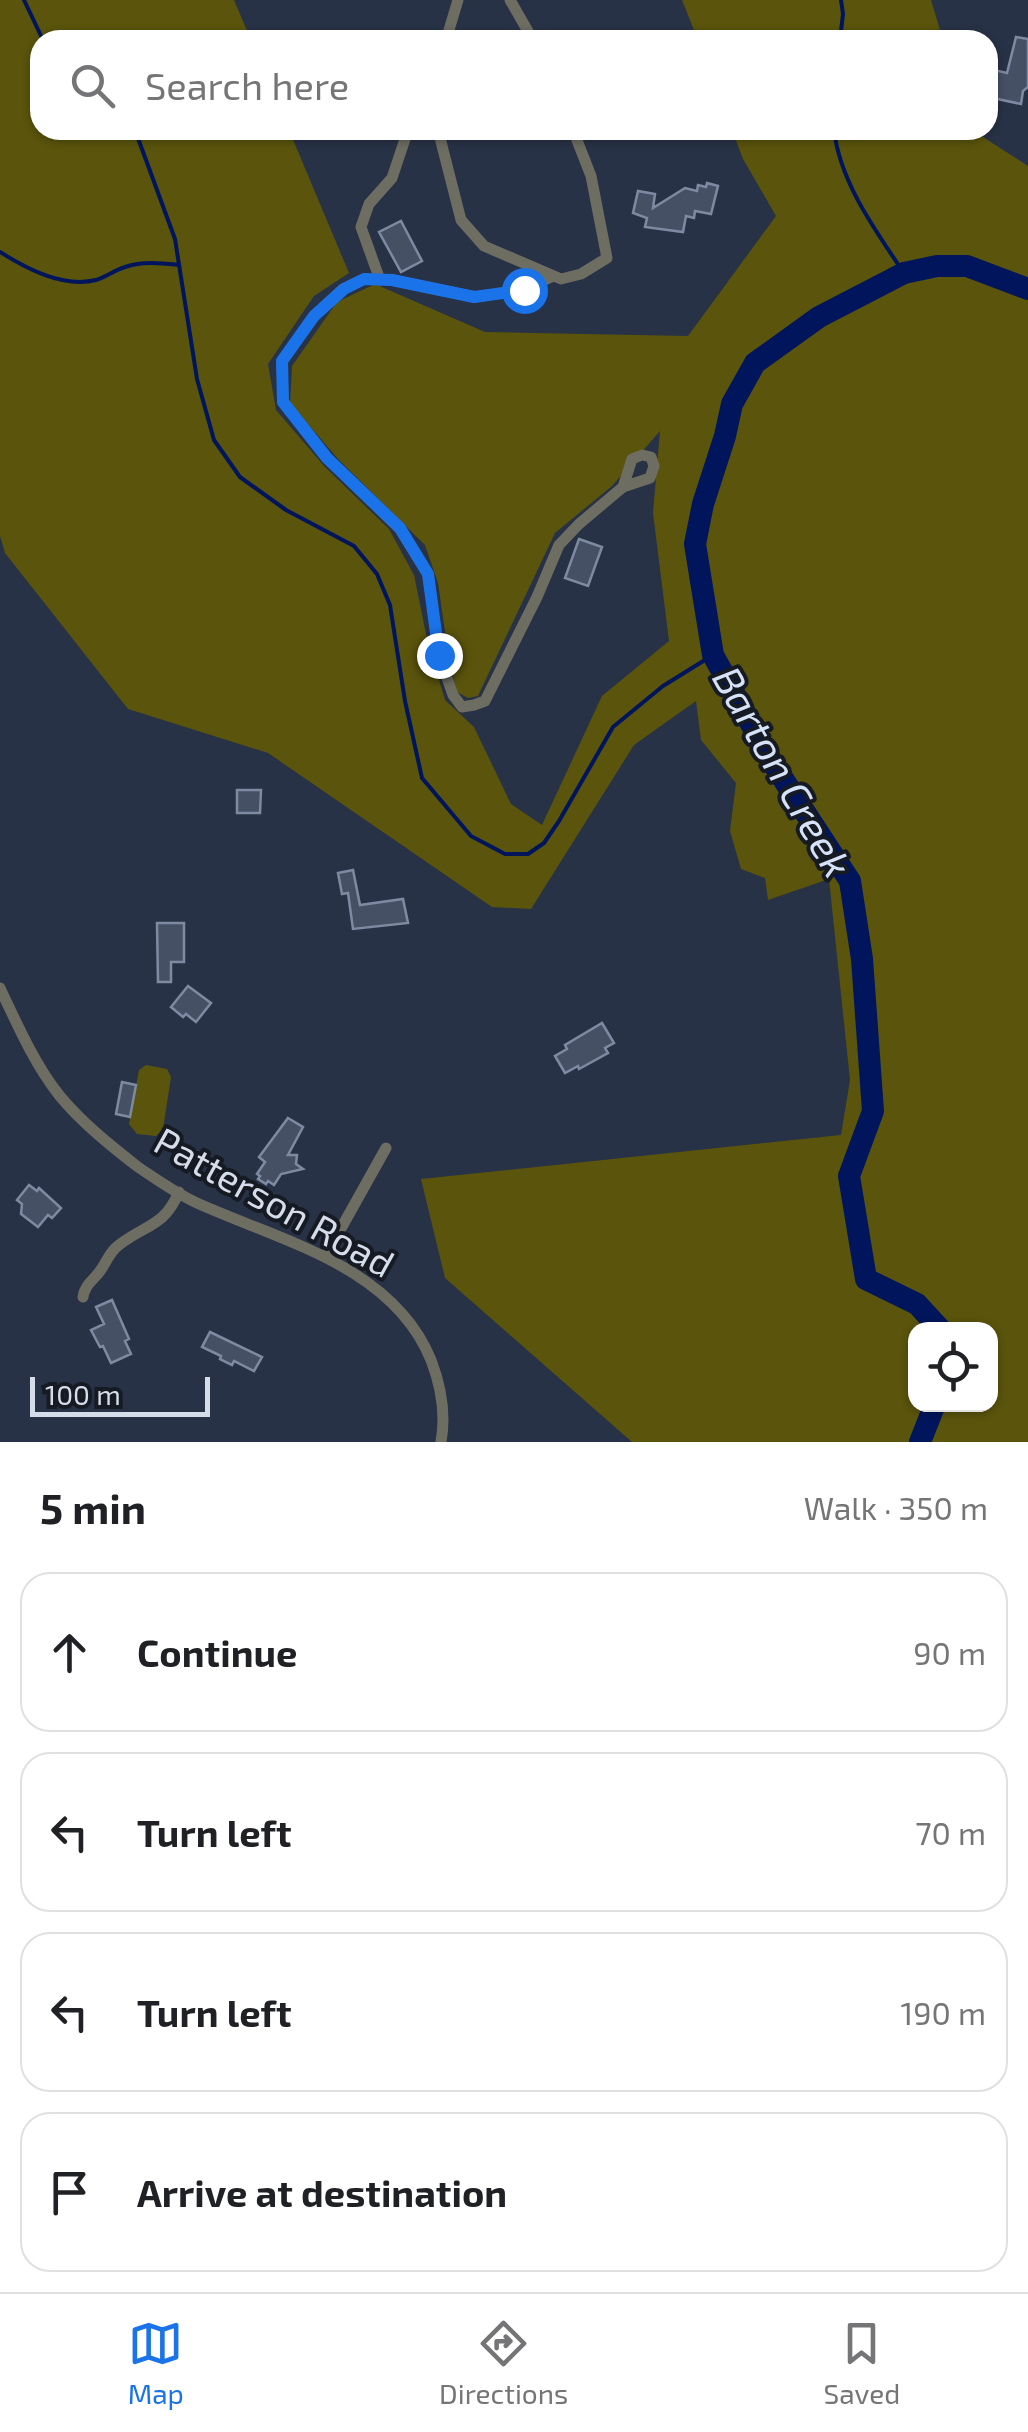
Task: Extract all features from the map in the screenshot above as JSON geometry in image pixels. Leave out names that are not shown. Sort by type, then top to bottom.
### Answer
[{"type":"street","points":[[449,30],[458,0]]},
{"type":"street","points":[[510,0],[526,30]]},
{"type":"street","points":[[380,280],[362,227],[369,204],[392,178],[405,140]]},
{"type":"street","points":[[441,140],[461,220],[484,246],[561,280],[581,274],[606,258],[591,176],[577,140]]},
{"type":"street","points":[[553,276],[524,290],[474,297],[364,279],[344,289],[314,316],[282,361],[283,402],[327,458],[400,528],[428,574],[439,655],[462,707],[485,701],[559,546],[623,487]]},
{"type":"street","name":"Patterson Road","points":[[0,988],[24,1040],[59,1095],[138,1166],[192,1201],[325,1256],[399,1307],[424,1344],[440,1384],[444,1427],[441,1442]]},
{"type":"street","points":[[325,1256],[386,1148]]},
{"type":"street","points":[[83,1298],[84,1288],[103,1268],[115,1247],[158,1223],[172,1209],[179,1192]]},
{"type":"shaded area","points":[[0,0],[234,0],[247,30],[30,30],[30,140],[293,140],[349,273],[314,296],[268,364],[276,410],[325,467],[389,529],[414,575],[445,700],[474,727],[511,804],[542,825],[602,696],[669,641],[653,513],[660,431],[612,486],[555,533],[478,696],[468,698],[457,692],[438,583],[425,545],[338,459],[290,403],[292,366],[337,302],[375,284],[485,332],[688,336],[776,216],[736,140],[988,140],[1028,166],[1028,1442],[632,1442],[445,1278],[421,1179],[841,1135],[850,1080],[829,879],[768,900],[765,878],[741,869],[730,831],[736,783],[701,740],[696,701],[634,745],[531,909],[492,907],[268,753],[128,709],[5,553],[0,536]]},
{"type":"shaded area","points":[[682,0],[931,0],[940,30],[694,30]]},
{"type":"shaded area","points":[[146,1065],[167,1069],[171,1077],[163,1129],[156,1136],[137,1134],[129,1124],[139,1070]]},
{"type":"building","points":[[1016,37],[1028,39],[1028,87],[1023,91],[1021,104],[998,99],[998,71],[1007,73]]},
{"type":"building","points":[[707,183],[718,186],[711,214],[695,211],[694,218],[686,216],[683,232],[645,227],[647,218],[633,213],[638,191],[655,194],[653,208],[685,188],[697,191],[698,185],[706,187]]},
{"type":"building","points":[[401,221],[422,261],[401,272],[379,232]]},
{"type":"building","points":[[579,539],[602,547],[588,586],[565,578]]},
{"type":"building","points":[[237,790],[261,790],[260,813],[237,813]]},
{"type":"building","points":[[353,870],[360,905],[403,899],[408,923],[353,929],[348,893],[342,894],[338,873]]},
{"type":"building","points":[[157,923],[184,923],[184,962],[171,962],[171,982],[158,982]]},
{"type":"building","points":[[188,986],[211,1003],[196,1022],[171,1007]]},
{"type":"building","points":[[602,1023],[614,1043],[605,1048],[608,1053],[565,1073],[555,1056],[567,1049],[565,1045]]},
{"type":"building","points":[[122,1082],[136,1085],[130,1117],[116,1114]]},
{"type":"building","points":[[288,1118],[303,1127],[288,1155],[297,1155],[296,1164],[303,1169],[281,1174],[274,1185],[268,1181],[266,1184],[258,1179],[265,1162],[259,1157]]},
{"type":"building","points":[[29,1185],[37,1191],[39,1188],[61,1208],[38,1227],[21,1214],[22,1204],[17,1200]]},
{"type":"building","points":[[112,1300],[129,1339],[125,1341],[131,1354],[111,1363],[91,1330],[104,1324],[96,1307]]},
{"type":"building","points":[[210,1332],[262,1357],[254,1371],[234,1361],[232,1365],[202,1347]]},
{"type":"waterway","points":[[24,0],[38,30]]},
{"type":"waterway","points":[[841,0],[841,30]]},
{"type":"waterway","points":[[139,140],[175,239],[197,379],[214,440],[240,477],[286,510],[354,546],[377,574],[390,605],[422,778],[471,836],[505,854],[528,854],[544,843],[613,727],[663,686],[713,655]]},
{"type":"waterway","points":[[836,140],[851,187],[904,273]]},
{"type":"waterway","points":[[0,252],[58,279],[84,282],[138,264],[179,265]]},
{"type":"waterway","name":"Barton Creek","points":[[934,1322],[917,1304],[866,1279],[849,1176],[873,1111],[862,959],[850,881],[772,762],[713,655],[695,544],[732,404],[755,363],[819,317],[904,273],[937,266],[967,266],[1028,289]]},
{"type":"waterway","name":"Barton Creek","points":[[920,1442],[932,1412]]},
{"type":"route","points":[[439,655],[428,574],[400,528],[327,458],[283,402],[282,361],[314,316],[344,289],[364,279],[392,280],[474,297],[524,290]]}]
